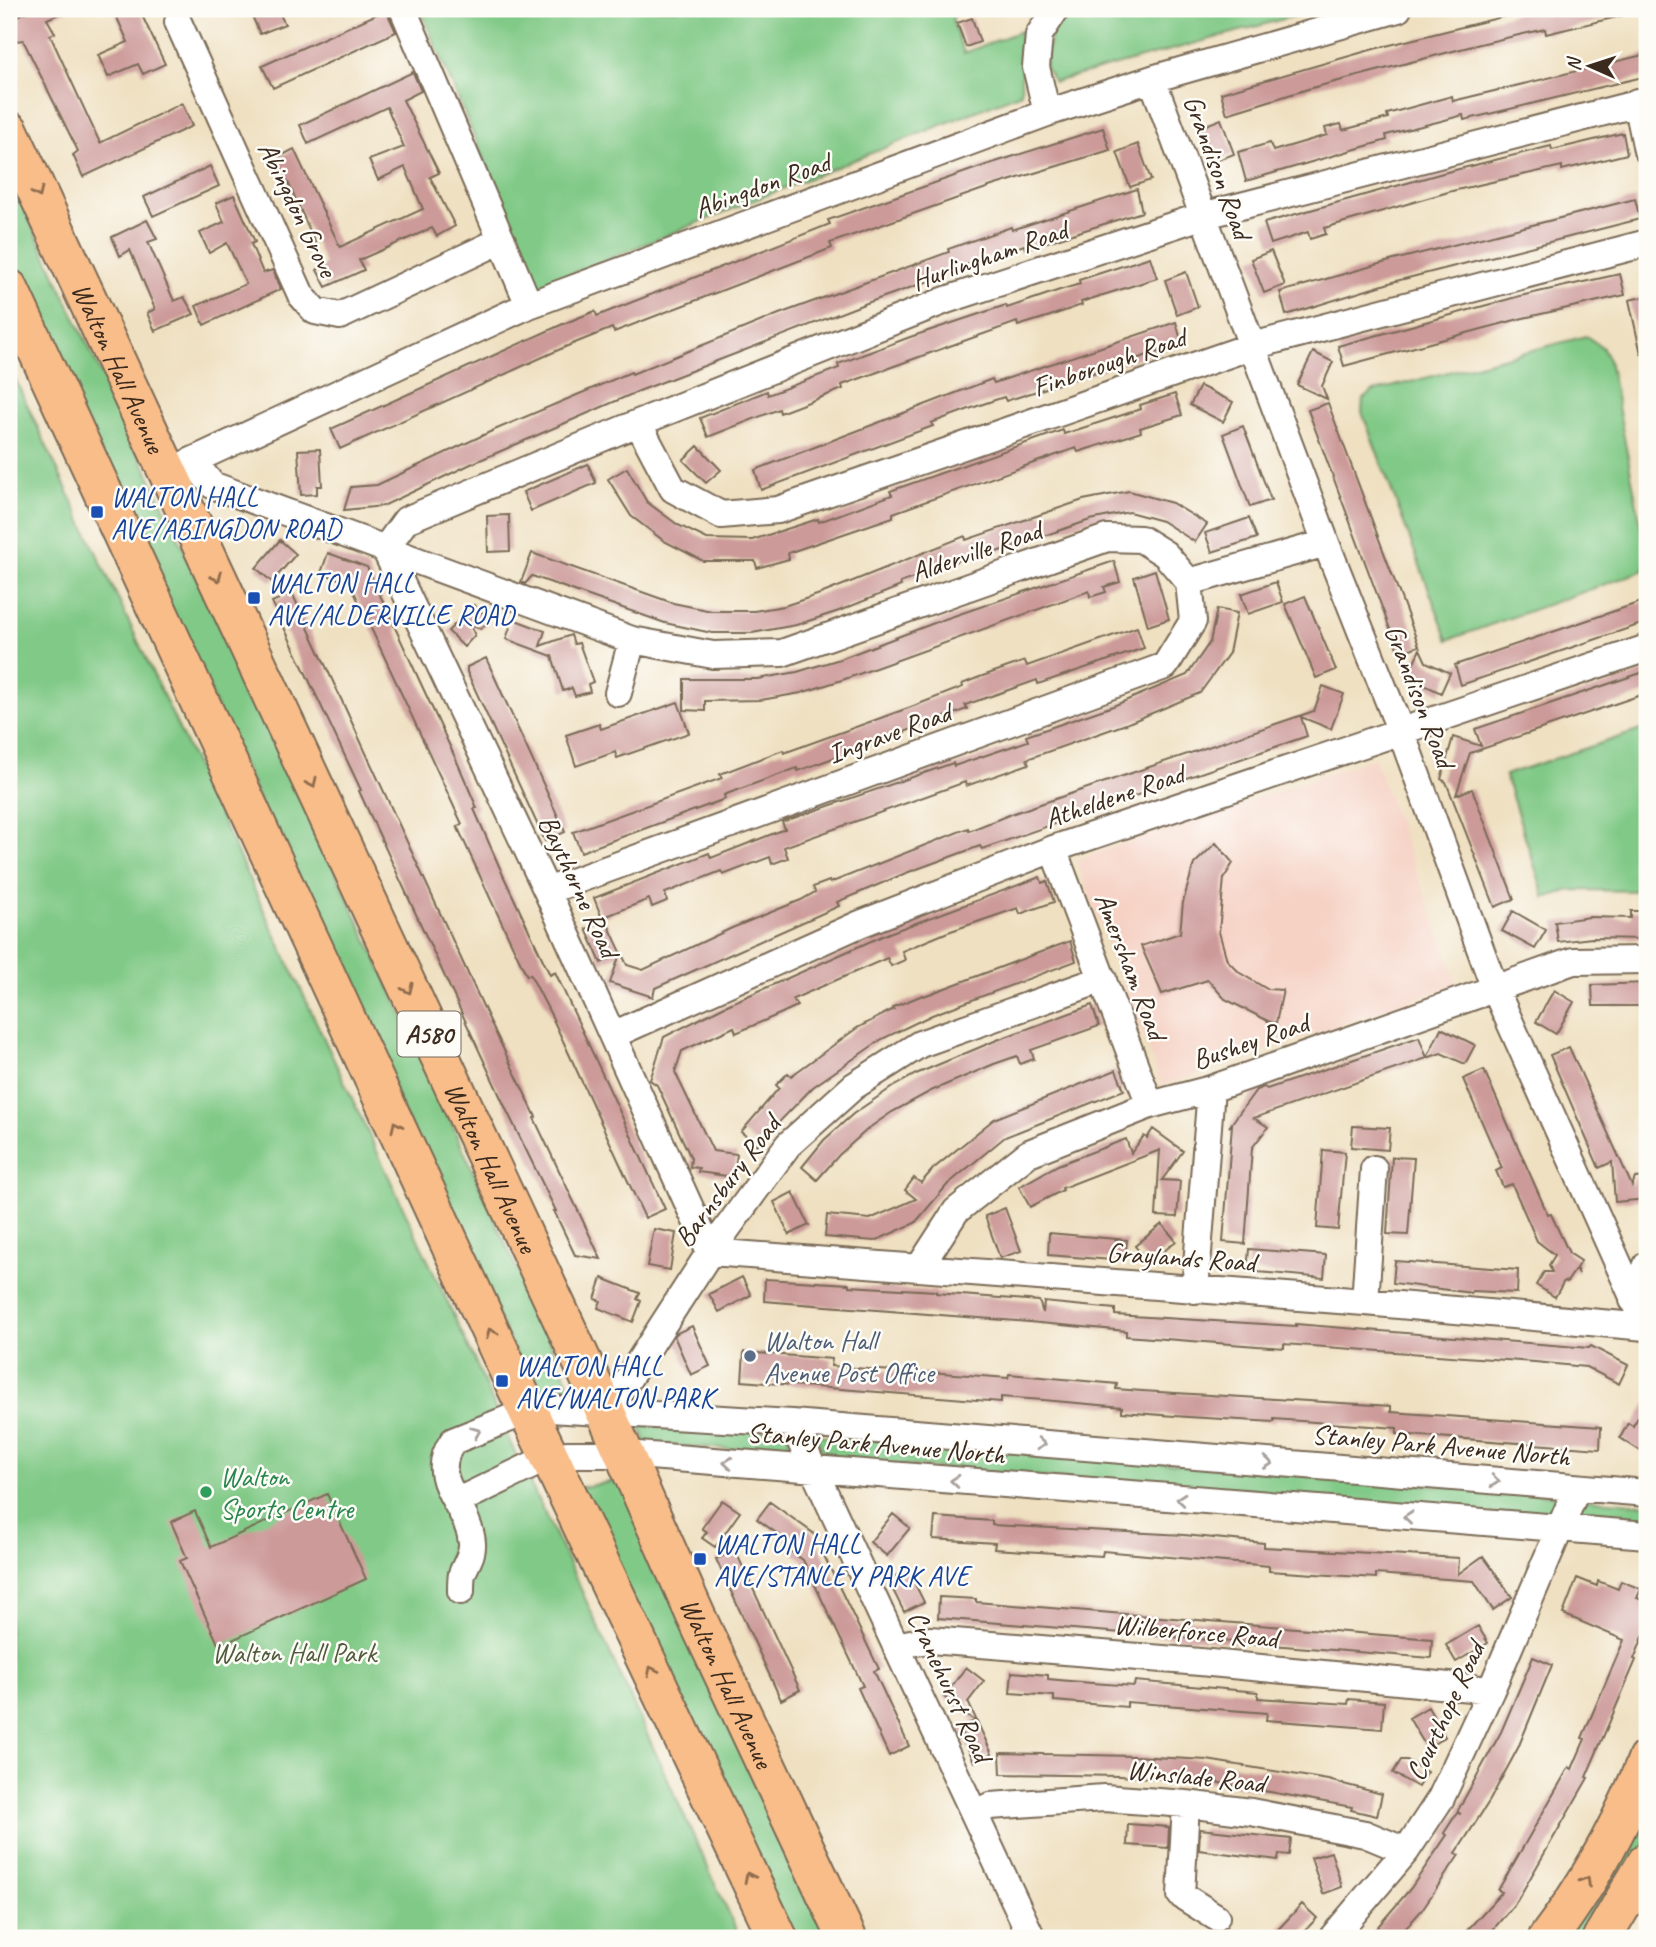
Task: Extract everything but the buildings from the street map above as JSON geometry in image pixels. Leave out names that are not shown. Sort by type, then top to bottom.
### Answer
[{"type":"highway","name":"Walton Hall Avenue","points":[[9,131],[181,467],[695,1614],[847,1938]]},
{"type":"highway","name":"A580","points":[[9,289],[549,1457],[778,1938]]},
{"type":"highway","points":[[1548,1938],[1566,1915],[1608,1846],[1647,1760]]},
{"type":"highway","points":[[1602,1938],[1647,1862]]},
{"type":"street","points":[[403,9],[529,305]]},
{"type":"street","points":[[1046,113],[1036,67],[1039,36],[1056,9]]},
{"type":"street","name":"Abingdon Road","points":[[181,467],[529,305],[1046,113],[1152,79],[1398,9]]},
{"type":"street","name":"Abingdon Grove","points":[[178,22],[301,295],[315,311],[340,316],[502,240]]},
{"type":"street","name":"Grandison Road","points":[[1152,79],[1326,543],[1401,732],[1495,989],[1647,1328]]},
{"type":"street","points":[[1642,102],[1647,150]]},
{"type":"street","name":"Hurlingham Road","points":[[385,550],[405,520],[638,422],[946,300],[1202,216],[1642,102]]},
{"type":"street","name":"Finborough Road","points":[[638,422],[673,489],[721,515],[778,510],[1252,346],[1647,243]]},
{"type":"street","name":"Alderville Road","points":[[181,467],[212,485],[632,640],[713,656],[782,653],[1107,538],[1141,540],[1165,554],[1189,582]]},
{"type":"street","points":[[1189,582],[1326,543]]},
{"type":"street","name":"Baythorne Road","points":[[385,550],[547,891],[710,1252]]},
{"type":"street","name":"Ingrave Road","points":[[547,891],[1165,666],[1193,621],[1189,582]]},
{"type":"street","points":[[618,694],[632,640]]},
{"type":"street","name":"Atheldene Road","points":[[613,1035],[860,924],[1053,849],[1647,648]]},
{"type":"street","name":"Amersham Road","points":[[1053,849],[1150,1105]]},
{"type":"street","name":"Bushey Road","points":[[919,1268],[956,1211],[1029,1153],[1150,1105],[1211,1089],[1573,961],[1647,960]]},
{"type":"street","name":"Barnsbury Road","points":[[606,1413],[710,1252],[788,1144],[854,1086],[920,1044],[1103,979]]},
{"type":"street","points":[[1195,1290],[1211,1089]]},
{"type":"street","points":[[1365,1302],[1374,1169]]},
{"type":"street","name":"Graylands Road","points":[[710,1252],[1365,1302],[1647,1328]]},
{"type":"street","points":[[1633,1300],[1647,1265]]},
{"type":"street","name":"Stanley Park Avenue North","points":[[1647,1493],[792,1423],[549,1409],[528,1411],[453,1441],[443,1458],[442,1467],[443,1476],[456,1502],[549,1457],[567,1454],[625,1454],[1647,1535]]},
{"type":"street","name":"Cranehurst Road","points":[[792,1423],[1032,1938]]},
{"type":"street","name":"Courthope Road","points":[[1332,1938],[1406,1851],[1441,1798],[1491,1690],[1577,1488]]},
{"type":"street","points":[[456,1502],[470,1534],[472,1546],[462,1574],[461,1591]]},
{"type":"street","name":"Wilberforce Road","points":[[896,1647],[930,1640],[1491,1690]]},
{"type":"street","name":"Winslade Road","points":[[975,1813],[990,1806],[1104,1798],[1186,1804],[1251,1812],[1365,1834],[1406,1851]]},
{"type":"street","points":[[1186,1804],[1181,1895],[1216,1917]]},
{"type":"shaded area","points":[[1374,758],[1458,984],[1162,1086],[1076,860]]},
{"type":"green space","points":[[420,9],[957,9],[952,20],[964,53],[1021,31],[1021,93],[538,287]]},
{"type":"green space","points":[[1112,9],[1320,9],[1054,82],[1045,67],[1051,31],[1068,11],[1092,17]]},
{"type":"green space","points":[[9,177],[410,1031],[570,1387],[532,1390],[9,259]]},
{"type":"green space","points":[[1586,336],[1602,347],[1609,360],[1645,546],[1645,570],[1448,640],[1362,412],[1363,399],[1372,392]]},
{"type":"green space","name":"Walton Hall Park","points":[[9,366],[475,1361],[507,1436],[573,1572],[740,1938],[9,1938]]},
{"type":"green space","points":[[1647,728],[1647,891],[1570,890],[1545,898],[1505,775]]},
{"type":"green space","points":[[639,1425],[786,1431],[794,1453],[647,1444]]},
{"type":"green space","points":[[816,1435],[1562,1496],[1554,1519],[825,1459]]},
{"type":"green space","points":[[621,1480],[831,1938],[787,1938],[578,1488]]},
{"type":"green space","points":[[1582,1499],[1647,1504],[1647,1525],[1576,1520]]},
{"type":"green space","points":[[1647,1782],[1647,1840],[1590,1938],[1562,1938]]},
{"type":"place","name":"WALTON HALL AVE/ABINGDON ROAD","points":[[97,512]]},
{"type":"place","name":"WALTON HALL AVE/ALDERVILLE ROAD","points":[[254,598]]},
{"type":"place","name":"Walton Hall Avenue Post Office","points":[[750,1356]]},
{"type":"place","name":"WALTON HALL AVE/WALTON PARK","points":[[502,1381]]},
{"type":"place","name":"Walton Sports Centre","points":[[206,1492]]},
{"type":"place","name":"WALTON HALL AVE/STANLEY PARK AVE","points":[[700,1559]]}]
